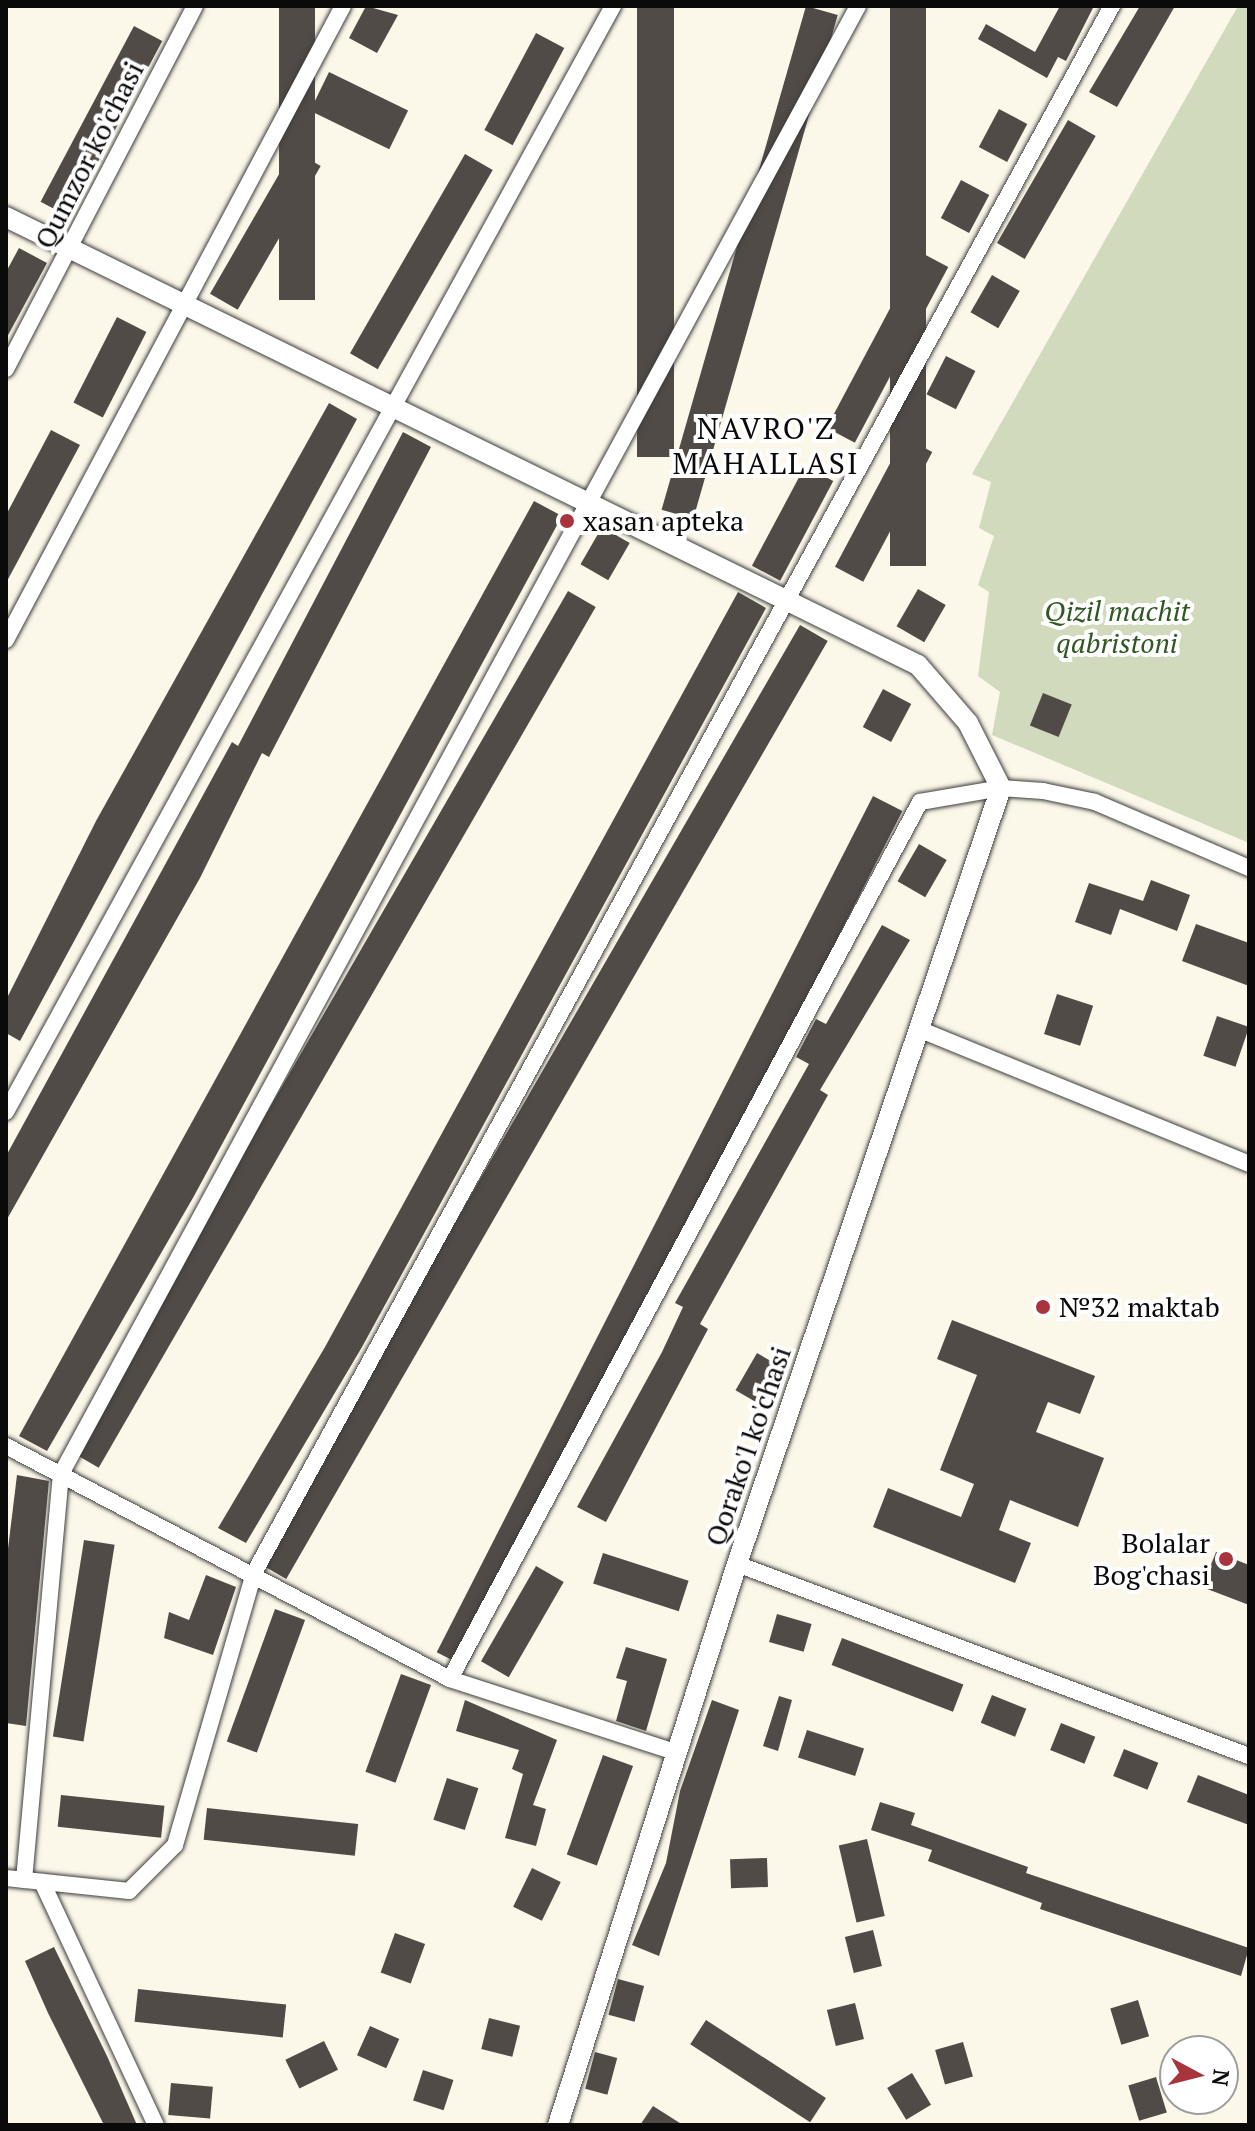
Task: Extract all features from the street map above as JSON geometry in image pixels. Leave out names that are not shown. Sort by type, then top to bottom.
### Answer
[{"type":"street","name":"Qumzor ko'chasi","points":[[6,369],[195,6]]},
{"type":"street","points":[[6,640],[343,6]]},
{"type":"street","points":[[6,1112],[613,6]]},
{"type":"street","points":[[24,1880],[61,1474],[858,6]]},
{"type":"street","points":[[6,1878],[129,1891],[175,1845],[254,1573],[793,600],[1112,6]]},
{"type":"street","points":[[6,217],[793,600],[918,665],[968,723],[1001,788]]},
{"type":"street","points":[[450,1679],[920,802],[1001,788],[1095,802],[1249,868]]},
{"type":"street","name":"Qorako'l ko'chasi","points":[[558,2125],[737,1564],[1001,788]]},
{"type":"street","points":[[921,1030],[1249,1164]]},
{"type":"street","points":[[6,1446],[254,1573],[450,1679],[675,1752]]},
{"type":"street","points":[[737,1564],[1249,1756]]},
{"type":"street","points":[[42,1882],[156,2125]]},
{"type":"green space","name":"Qizil machit qabristoni","points":[[1238,6],[1249,6],[1249,843],[992,735],[1000,692],[978,676],[989,592],[978,585],[994,536],[979,528],[991,482],[972,474]]},
{"type":"building","points":[[279,6],[315,6],[315,300],[279,300]]},
{"type":"building","points":[[366,6],[398,15],[377,53],[349,38]]},
{"type":"building","points":[[637,6],[674,6],[674,457],[637,457]]},
{"type":"building","points":[[806,6],[838,15],[693,519],[662,510]]},
{"type":"building","points":[[890,6],[926,6],[926,566],[890,566]]},
{"type":"building","points":[[1060,6],[1094,6],[1066,61],[1058,57],[1047,78],[978,39],[986,24],[1035,52]]},
{"type":"building","points":[[1140,6],[1175,6],[1117,107],[1089,92]]},
{"type":"building","points":[[134,26],[162,41],[69,217],[41,202]]},
{"type":"building","points":[[536,33],[564,48],[513,145],[484,130]]},
{"type":"building","points":[[329,72],[408,111],[389,149],[310,111]]},
{"type":"building","points":[[999,109],[1027,124],[1007,162],[979,147]]},
{"type":"building","points":[[1068,120],[1096,136],[1025,259],[997,243]]},
{"type":"building","points":[[293,150],[321,166],[238,310],[210,294]]},
{"type":"building","points":[[465,154],[493,170],[378,369],[350,353]]},
{"type":"building","points":[[961,180],[989,195],[969,233],[941,218]]},
{"type":"building","points":[[19,248],[47,263],[6,339],[6,272]]},
{"type":"building","points":[[920,252],[948,267],[855,443],[827,428]]},
{"type":"building","points":[[992,275],[1020,291],[998,328],[970,312]]},
{"type":"building","points":[[117,317],[146,332],[103,418],[73,403]]},
{"type":"building","points":[[946,356],[975,371],[956,409],[926,394]]},
{"type":"building","points":[[329,403],[357,419],[20,1041],[6,1033],[6,1000],[96,821]]},
{"type":"building","points":[[51,430],[80,445],[6,583],[6,515]]},
{"type":"building","points":[[403,432],[431,447],[269,757],[262,753],[200,878],[6,1221],[6,1156],[232,742],[238,746]]},
{"type":"building","points":[[904,437],[932,452],[863,582],[835,567]]},
{"type":"building","points":[[805,466],[833,481],[780,581],[752,566]]},
{"type":"building","points":[[534,501],[562,516],[194,1196],[47,1451],[19,1436]]},
{"type":"building","points":[[602,527],[630,543],[608,580],[580,564]]},
{"type":"building","points":[[918,589],[946,605],[924,642],[896,626]]},
{"type":"building","points":[[568,591],[596,607],[99,1468],[71,1452]]},
{"type":"building","points":[[738,592],[766,608],[362,1347],[246,1543],[218,1528],[325,1347]]},
{"type":"building","points":[[800,625],[828,641],[286,1579],[259,1563]]},
{"type":"building","points":[[883,689],[911,704],[891,742],[863,727]]},
{"type":"building","points":[[1043,693],[1072,705],[1059,737],[1030,725]]},
{"type":"building","points":[[873,796],[902,811],[466,1667],[437,1652]]},
{"type":"building","points":[[919,844],[947,860],[925,897],[898,881]]},
{"type":"building","points":[[1151,880],[1190,895],[1177,931],[1120,909],[1111,935],[1075,922],[1089,883],[1143,901]]},
{"type":"building","points":[[1196,924],[1249,943],[1249,986],[1182,961]]},
{"type":"building","points":[[882,925],[910,940],[820,1090],[828,1095],[700,1324],[708,1329],[606,1522],[577,1507],[662,1352],[683,1307],[675,1303],[809,1064],[796,1057],[816,1019],[826,1024]]},
{"type":"building","points":[[1057,994],[1093,1006],[1080,1046],[1044,1034]]},
{"type":"building","points":[[1217,1016],[1249,1027],[1235,1067],[1203,1056]]},
{"type":"building","points":[[952,1320],[1095,1376],[1080,1414],[1048,1402],[1036,1432],[1104,1458],[1078,1527],[1010,1500],[999,1530],[1031,1543],[1015,1583],[873,1527],[888,1488],[961,1517],[974,1484],[940,1470],[977,1375],[937,1359]]},
{"type":"building","points":[[757,1353],[785,1369],[763,1406],[736,1390]]},
{"type":"building","points":[[17,1475],[49,1481],[26,1726],[6,1723],[6,1565]]},
{"type":"building","points":[[84,1540],[115,1545],[83,1741],[53,1737]]},
{"type":"building","points":[[1216,1552],[1249,1565],[1249,1605],[1202,1587]]},
{"type":"building","points":[[603,1553],[689,1581],[679,1611],[593,1583]]},
{"type":"building","points":[[536,1566],[564,1582],[509,1677],[481,1661]]},
{"type":"building","points":[[206,1575],[236,1587],[213,1655],[164,1638],[169,1612],[189,1620]]},
{"type":"building","points":[[275,1609],[305,1620],[257,1752],[227,1741]]},
{"type":"building","points":[[777,1614],[812,1624],[804,1652],[769,1642]]},
{"type":"building","points":[[842,1638],[963,1685],[953,1712],[832,1665]]},
{"type":"building","points":[[626,1647],[667,1659],[646,1731],[616,1721],[627,1681],[616,1678]]},
{"type":"building","points":[[401,1674],[431,1685],[396,1783],[365,1772]]},
{"type":"building","points":[[992,1695],[1026,1709],[1015,1737],[981,1723]]},
{"type":"building","points":[[779,1696],[792,1700],[778,1751],[763,1746]]},
{"type":"building","points":[[465,1700],[557,1740],[533,1805],[546,1809],[536,1846],[505,1838],[523,1774],[512,1769],[519,1750],[456,1731]]},
{"type":"building","points":[[712,1700],[739,1710],[659,1956],[632,1945],[666,1863],[680,1791]]},
{"type":"building","points":[[1061,1723],[1095,1737],[1084,1764],[1050,1750]]},
{"type":"building","points":[[807,1730],[864,1749],[855,1776],[798,1758]]},
{"type":"building","points":[[1124,1749],[1158,1763],[1147,1790],[1113,1776]]},
{"type":"building","points":[[603,1755],[633,1766],[597,1866],[567,1855]]},
{"type":"building","points":[[1198,1775],[1249,1795],[1249,1825],[1187,1802]]},
{"type":"building","points":[[447,1778],[478,1788],[465,1830],[433,1820]]},
{"type":"building","points":[[61,1795],[164,1806],[161,1838],[58,1827]]},
{"type":"building","points":[[880,1802],[915,1813],[911,1825],[1028,1867],[1026,1873],[1249,1948],[1241,1976],[1040,1909],[1042,1903],[928,1861],[932,1850],[871,1830]]},
{"type":"building","points":[[207,1808],[358,1824],[355,1856],[204,1840]]},
{"type":"building","points":[[867,1839],[885,1916],[857,1922],[839,1846]]},
{"type":"building","points":[[767,1858],[768,1887],[731,1888],[730,1859]]},
{"type":"building","points":[[532,1868],[561,1882],[542,1921],[513,1907]]},
{"type":"building","points":[[873,1930],[882,1966],[854,1973],[845,1937]]},
{"type":"building","points":[[395,1933],[425,1944],[411,1983],[381,1972]]},
{"type":"building","points":[[54,1947],[137,2125],[104,2125],[48,2013],[25,1961]]},
{"type":"building","points":[[618,1979],[644,1986],[635,2022],[608,2015]]},
{"type":"building","points":[[138,1989],[286,2005],[283,2037],[135,2022]]},
{"type":"building","points":[[1138,2000],[1149,2036],[1121,2045],[1110,2008]]},
{"type":"building","points":[[855,2003],[864,2039],[836,2046],[827,2010]]},
{"type":"building","points":[[489,2018],[520,2026],[512,2057],[481,2049]]},
{"type":"building","points":[[706,2020],[826,2098],[810,2122],[690,2044]]},
{"type":"building","points":[[370,2026],[399,2039],[386,2068],[357,2055]]},
{"type":"building","points":[[324,2041],[338,2070],[299,2089],[285,2060]]},
{"type":"building","points":[[963,2042],[973,2077],[945,2085],[935,2050]]},
{"type":"building","points":[[595,2052],[617,2058],[607,2095],[585,2089]]},
{"type":"building","points":[[423,2070],[453,2080],[444,2110],[413,2100]]},
{"type":"building","points":[[912,2073],[931,2105],[906,2120],[887,2088]]},
{"type":"building","points":[[1156,2077],[1159,2115],[1139,2121],[1128,2085]]},
{"type":"building","points":[[171,2083],[213,2087],[210,2119],[168,2115]]},
{"type":"building","points":[[653,2106],[683,2125],[640,2125]]},
{"type":"place","name":"xasan apteka","points":[[567,521]]},
{"type":"place","name":"№32 maktab","points":[[1043,1307]]},
{"type":"place","name":"Bolalar Bog'chasi","points":[[1226,1559]]},
{"type":"district","name":"NAVRO'Z MAHALLASI","points":[[766,445]]}]
